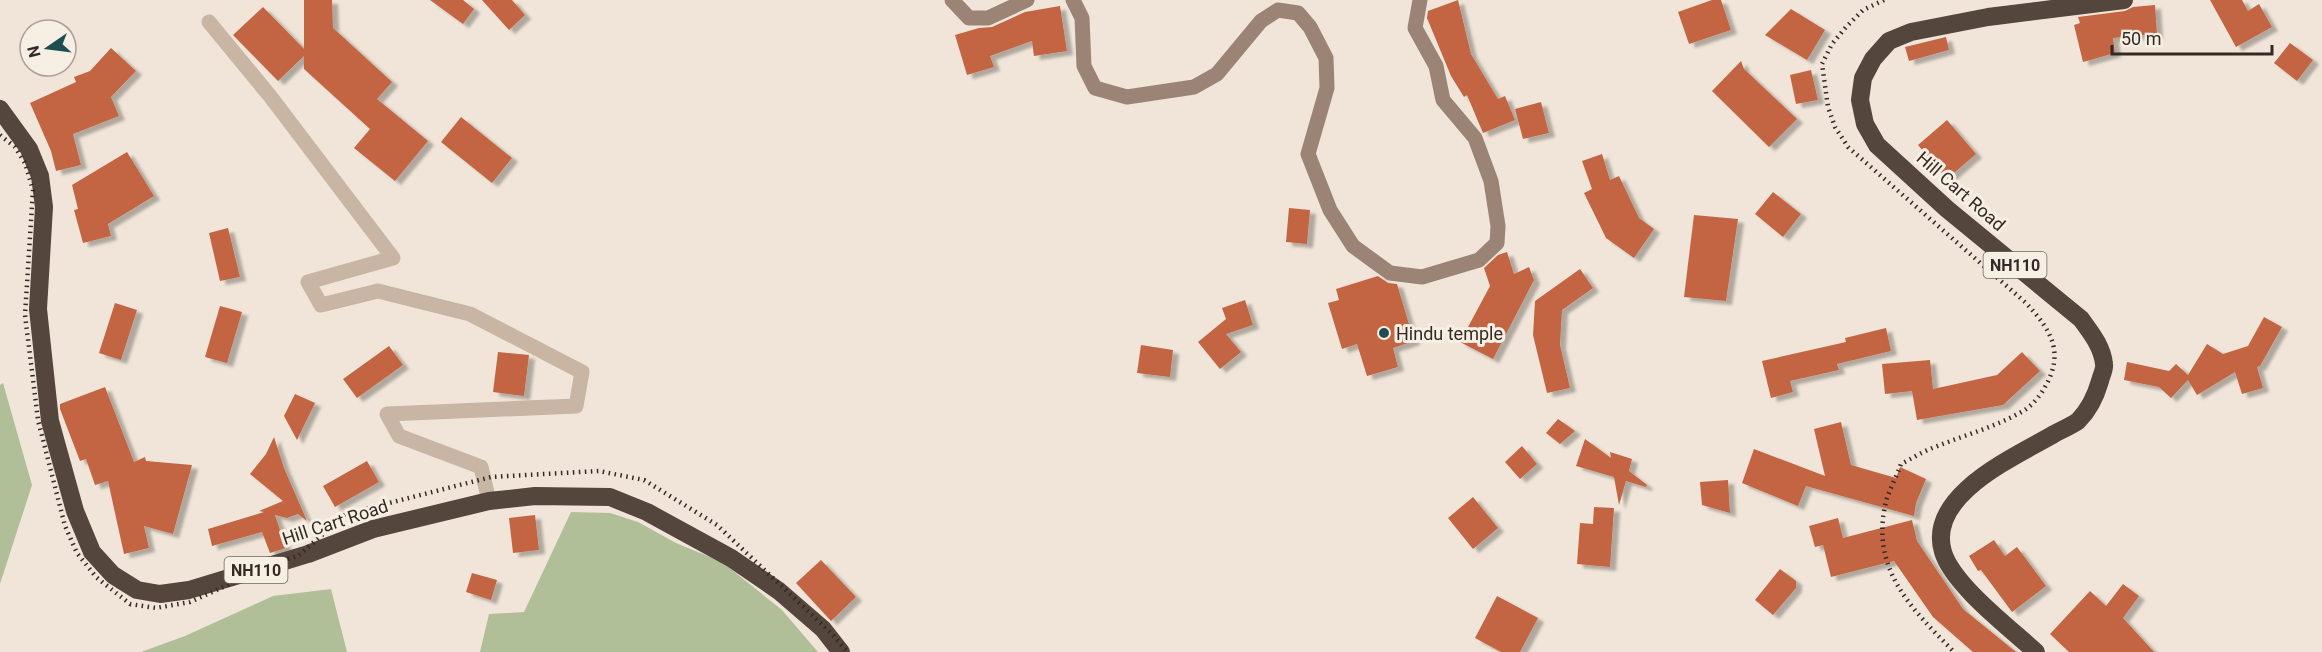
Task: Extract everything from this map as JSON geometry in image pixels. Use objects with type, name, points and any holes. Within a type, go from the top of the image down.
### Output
[{"type":"highway","name":"Hill Cart Road","points":[[2036,652],[1972,594],[1953,571],[1943,552],[1941,530],[1950,507],[1965,490],[2078,420],[2096,395],[2104,365],[2098,342],[2081,320],[1947,209],[1877,146],[1865,124],[1860,100],[1863,78],[1873,59],[1889,41],[1911,32],[1988,17],[2124,0]]},
{"type":"highway","name":"Hill Cart Road","points":[[0,109],[29,149],[40,176],[44,207],[38,309],[50,421],[75,511],[92,552],[113,575],[136,590],[160,594],[189,590],[308,554],[373,529],[489,501],[535,496],[610,497],[647,512],[731,558],[779,591],[823,629],[841,652]]},
{"type":"main road","points":[[952,0],[969,18],[988,18],[1027,0]]},
{"type":"main road","points":[[1073,0],[1082,18],[1084,66],[1095,88],[1127,97],[1194,87],[1217,74],[1261,21],[1278,10],[1298,12],[1310,27],[1326,58],[1327,88],[1308,154],[1330,210],[1353,246],[1390,273],[1422,277],[1479,261],[1497,243],[1498,226],[1491,181],[1475,138],[1443,100],[1436,66],[1415,28],[1420,0]]},
{"type":"street","points":[[209,22],[270,96],[393,258],[308,282],[321,305],[378,291],[470,314],[582,372],[576,406],[387,414],[399,436],[481,466],[489,501]]},
{"type":"green space","points":[[3,383],[32,485],[0,584],[0,385]]},
{"type":"green space","points":[[571,512],[610,513],[638,522],[676,543],[722,562],[782,610],[818,652],[480,652],[489,614],[524,612]]},
{"type":"green space","points":[[331,589],[347,652],[141,652],[185,636],[273,596]]},
{"type":"building","points":[[304,0],[332,0],[333,28],[392,82],[377,99],[428,141],[395,181],[354,148],[370,129],[304,69],[304,56],[278,81],[233,35],[263,7],[304,49]]},
{"type":"building","points":[[430,0],[463,0],[474,9],[463,24]]},
{"type":"building","points":[[482,0],[512,0],[525,15],[509,30]]},
{"type":"building","points":[[1458,0],[1471,54],[1498,99],[1505,96],[1515,120],[1483,133],[1467,95],[1464,97],[1451,76],[1427,18],[1428,11]]},
{"type":"building","points":[[1712,0],[1721,0],[1731,30],[1689,44],[1678,12]]},
{"type":"building","points":[[2210,0],[2242,0],[2248,11],[2259,4],[2272,27],[2236,47]]},
{"type":"building","points":[[2155,5],[2157,34],[2113,38],[2115,53],[2083,62],[2074,25],[2080,23],[2078,17]]},
{"type":"building","points":[[1060,6],[1067,51],[1034,56],[1032,41],[990,56],[994,67],[967,75],[955,35],[992,27],[1025,12]]},
{"type":"building","points":[[1791,9],[1825,30],[1807,60],[1765,35]]},
{"type":"building","points":[[1946,37],[1949,50],[1909,61],[1905,47]]},
{"type":"building","points":[[2290,43],[2313,60],[2297,81],[2274,63]]},
{"type":"building","points":[[111,48],[136,71],[111,97],[119,116],[73,134],[81,165],[56,171],[51,151],[30,103],[76,82],[74,78],[90,71]]},
{"type":"building","points":[[1741,61],[1744,69],[1797,119],[1769,147],[1712,91]]},
{"type":"building","points":[[1811,70],[1818,100],[1796,104],[1790,75]]},
{"type":"building","points":[[1541,102],[1549,133],[1523,139],[1515,109]]},
{"type":"building","points":[[461,117],[512,158],[492,183],[441,142]]},
{"type":"building","points":[[1947,120],[1976,154],[1947,179],[1918,145]]},
{"type":"building","points":[[127,152],[154,196],[108,224],[111,236],[83,243],[74,210],[78,209],[72,185]]},
{"type":"building","points":[[1602,154],[1610,180],[1619,176],[1639,218],[1654,229],[1634,258],[1606,238],[1584,193],[1592,189],[1582,161]]},
{"type":"building","points":[[1773,192],[1801,214],[1783,237],[1755,214]]},
{"type":"building","points":[[1289,208],[1310,210],[1307,244],[1286,242]]},
{"type":"building","points":[[1694,215],[1738,219],[1726,301],[1684,297]]},
{"type":"building","points":[[228,228],[240,277],[220,281],[209,233]]},
{"type":"building","points":[[1507,252],[1514,274],[1529,267],[1534,280],[1493,359],[1460,342],[1490,286],[1484,268],[1498,255]]},
{"type":"building","points":[[1580,269],[1593,288],[1562,310],[1560,345],[1570,388],[1547,393],[1533,335],[1535,301]]},
{"type":"building","points":[[1378,276],[1388,283],[1397,284],[1414,341],[1393,348],[1398,367],[1367,376],[1357,344],[1342,349],[1328,303],[1339,300],[1336,289]]},
{"type":"building","points":[[1245,300],[1253,325],[1226,334],[1241,352],[1220,369],[1198,342],[1226,319],[1222,308]]},
{"type":"building","points":[[115,303],[137,310],[121,360],[99,353]]},
{"type":"building","points":[[220,306],[242,312],[227,363],[205,357]]},
{"type":"building","points":[[2264,317],[2282,327],[2260,366],[2257,367],[2263,388],[2242,394],[2235,372],[2197,395],[2188,380],[2171,398],[2159,387],[2124,380],[2127,362],[2169,371],[2176,364],[2188,375],[2207,344],[2223,354],[2248,346]]},
{"type":"building","points":[[1886,328],[1891,351],[1837,364],[1839,370],[1790,381],[1793,392],[1771,398],[1762,361],[1846,342],[1845,338]]},
{"type":"building","points":[[1141,345],[1173,350],[1170,377],[1137,373]]},
{"type":"building","points":[[389,346],[403,365],[357,398],[343,379]]},
{"type":"building","points":[[498,352],[529,355],[524,396],[493,392]]},
{"type":"building","points":[[2022,352],[2040,371],[2003,405],[1917,420],[1912,391],[1885,394],[1882,364],[1930,360],[1933,389],[1997,375]]},
{"type":"building","points":[[105,387],[134,462],[145,457],[146,461],[192,465],[173,534],[144,526],[149,548],[124,554],[108,481],[95,485],[86,459],[80,461],[60,409],[60,404]]},
{"type":"building","points":[[295,394],[315,403],[297,440],[284,416]]},
{"type":"building","points":[[1558,419],[1575,431],[1560,444],[1546,433]]},
{"type":"building","points":[[1841,422],[1851,465],[1896,478],[1900,467],[1926,479],[1916,503],[1914,516],[1806,486],[1798,506],[1742,483],[1754,449],[1825,476],[1814,429]]},
{"type":"building","points":[[274,437],[284,468],[307,521],[298,514],[287,518],[275,515],[286,548],[270,553],[262,532],[212,546],[208,529],[264,512],[259,511],[283,501],[250,474],[266,454]]},
{"type":"building","points":[[1585,439],[1611,458],[1610,452],[1632,459],[1629,471],[1647,485],[1646,487],[1626,481],[1619,505],[1614,477],[1576,466]]},
{"type":"building","points":[[1522,446],[1537,464],[1520,479],[1505,462]]},
{"type":"building","points":[[367,461],[379,482],[335,507],[323,486]]},
{"type":"building","points":[[1728,480],[1730,513],[1702,505],[1700,482]]},
{"type":"building","points":[[1473,497],[1498,528],[1473,549],[1448,518]]},
{"type":"building","points":[[1594,507],[1614,508],[1610,567],[1577,564],[1580,523],[1593,524]]},
{"type":"building","points":[[535,515],[539,550],[513,553],[509,518]]},
{"type":"building","points":[[1838,518],[1843,538],[1912,520],[1917,541],[1963,609],[2016,652],[1973,652],[1933,617],[1894,561],[1831,577],[1823,545],[1815,547],[1809,526]]},
{"type":"building","points":[[1994,540],[2005,556],[2017,547],[2046,586],[2012,612],[1981,570],[1978,571],[1969,556]]},
{"type":"building","points":[[821,560],[856,597],[831,621],[796,583]]},
{"type":"building","points":[[1780,569],[1796,581],[1796,588],[1773,615],[1755,600]]},
{"type":"building","points":[[472,573],[497,580],[491,600],[466,592]]},
{"type":"building","points":[[2123,584],[2139,596],[2123,618],[2154,652],[2069,652],[2050,634],[2090,591],[2106,606]]},
{"type":"building","points":[[1497,596],[1538,618],[1520,652],[1501,652],[1475,638]]},
{"type":"railway","points":[[1884,0],[1863,10],[1846,27],[1832,44],[1822,64],[1828,107],[1835,127],[1848,147],[2026,303],[2048,332],[2054,352],[2051,374],[2041,394],[2030,406],[2001,422],[1930,449],[1901,464],[1887,498],[1883,523],[1883,545],[1888,565],[1908,602],[1954,652]]},
{"type":"railway","points":[[0,135],[15,147],[25,163],[33,190],[25,315],[38,420],[65,526],[77,553],[96,577],[130,604],[156,608],[190,602],[281,561],[298,556],[346,514],[491,477],[599,471],[644,480],[717,525],[831,633],[848,652]]},
{"type":"place","name":"Hindu temple","points":[[1384,333]]}]
